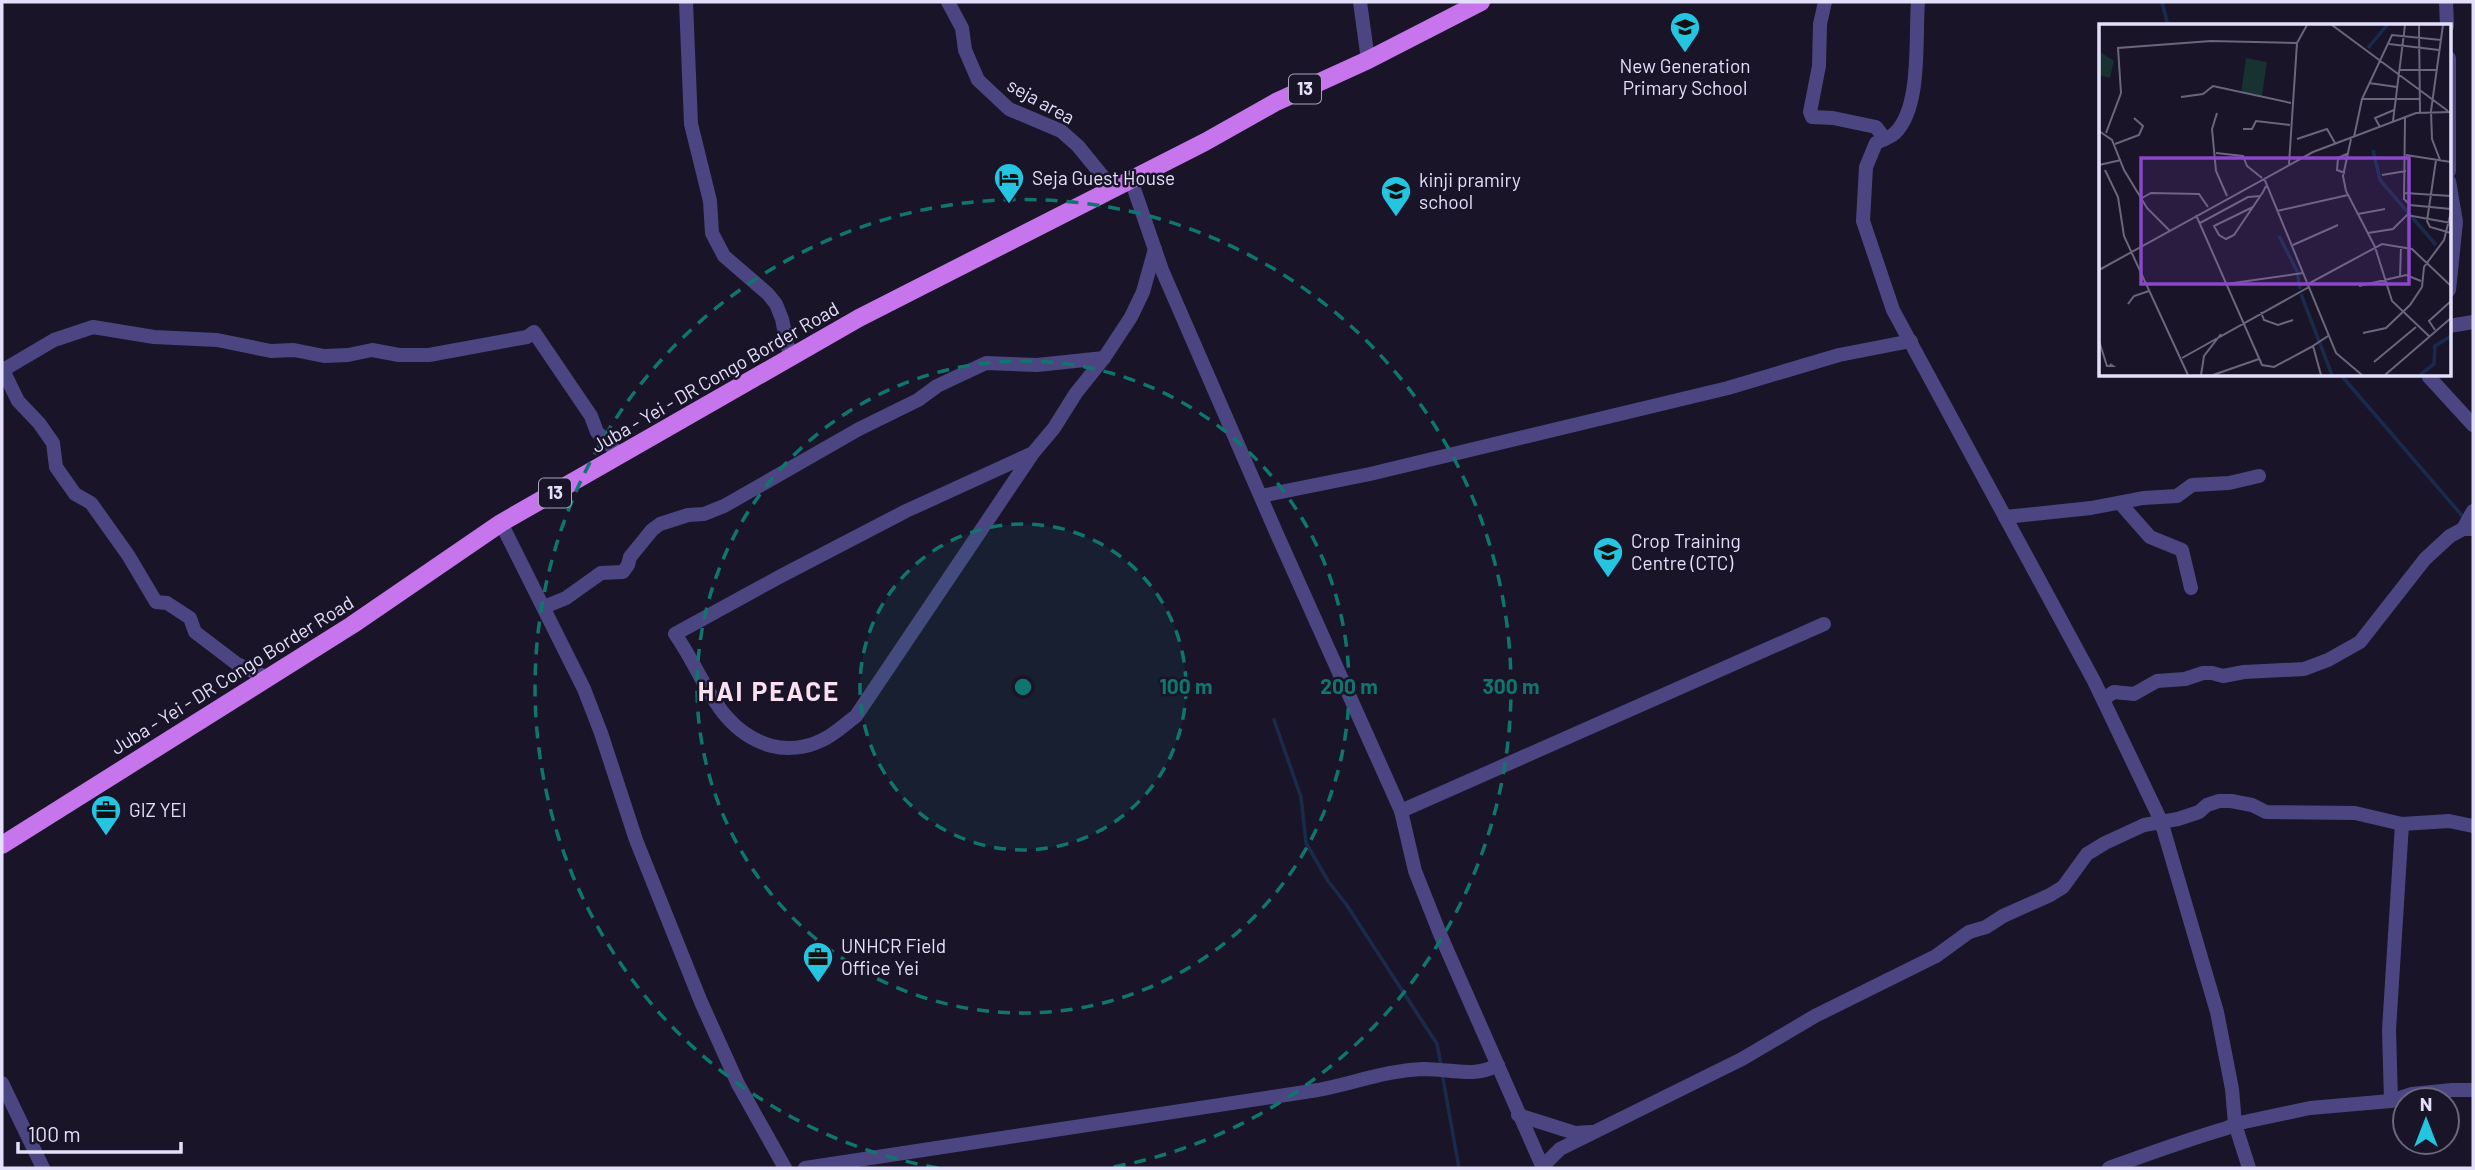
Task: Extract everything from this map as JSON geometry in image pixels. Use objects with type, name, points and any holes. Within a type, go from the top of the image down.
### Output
[{"type":"main road","name":"Juba - Yei - DR Congo Border Road","points":[[2,845],[352,625],[501,523],[859,318],[1205,142],[1276,102],[1368,60],[1481,2]]},
{"type":"street","points":[[686,2],[691,124],[710,201],[712,233],[724,256],[776,304],[788,348],[795,355]]},
{"type":"street","name":"seja area","points":[[948,2],[962,28],[965,50],[978,80],[1009,109],[1061,131],[1078,146],[1113,189]]},
{"type":"street","points":[[1360,2],[1368,60]]},
{"type":"street","points":[[1825,2],[1820,24],[1819,66],[1810,111],[1812,117],[1833,118],[1876,127],[1885,139]]},
{"type":"street","points":[[1918,2],[1912,97],[1906,116],[1895,134],[1876,143],[1866,167],[1863,221],[1893,310],[2103,699],[2161,821],[2217,1013],[2232,1089],[2235,1124],[2249,1168]]},
{"type":"street","points":[[2446,2],[2447,24]]},
{"type":"street","points":[[1131,180],[1162,271],[1401,811],[1415,871],[1543,1168],[1560,1149],[1742,1059],[1815,1016],[1931,959],[1969,932],[1986,927],[2003,916],[2050,895],[2063,887],[2087,854],[2144,825],[2178,819],[2199,812],[2207,804],[2231,801],[2252,805],[2266,812],[2355,813],[2402,824],[2449,821],[2473,826]]},
{"type":"street","points":[[2450,187],[2456,222],[2450,279]]},
{"type":"street","points":[[1033,453],[906,511],[675,634],[724,716],[740,732],[760,743],[785,749],[820,741],[856,716],[1033,453],[1054,428],[1131,317],[1143,292],[1155,249]]},
{"type":"street","points":[[2450,326],[2473,322]]},
{"type":"street","points":[[268,678],[237,664],[195,632],[190,618],[167,604],[156,602],[128,555],[91,503],[75,494],[56,467],[53,443],[18,401],[2,369],[54,340],[93,327],[154,337],[217,340],[271,351],[294,350],[324,356],[372,350],[400,355],[436,354],[527,337],[534,332],[591,416],[597,432],[620,455]]},
{"type":"street","points":[[1261,496],[1370,474],[1728,388],[1839,355],[1911,341]]},
{"type":"street","points":[[544,607],[566,598],[601,573],[623,572],[630,557],[660,524],[688,515],[704,514],[724,506],[859,429],[918,400],[937,386],[986,363],[1037,365],[1104,358]]},
{"type":"street","points":[[2429,376],[2473,425]]},
{"type":"street","points":[[2005,517],[2177,496],[2192,485],[2229,483],[2259,476]]},
{"type":"street","points":[[2120,502],[2150,537],[2182,550],[2191,588]]},
{"type":"street","points":[[2103,699],[2115,692],[2134,694],[2157,681],[2185,679],[2203,673],[2222,676],[2244,671],[2304,669],[2328,660],[2360,642],[2425,559],[2451,536],[2468,529],[2473,511]]},
{"type":"street","points":[[501,523],[593,711],[636,840],[701,1002],[738,1084],[785,1168]]},
{"type":"street","points":[[1401,811],[1824,624]]},
{"type":"street","points":[[2109,1168],[2153,1150],[2235,1124],[2310,1108],[2391,1101],[2389,1030],[2402,824]]},
{"type":"street","points":[[806,1168],[1318,1090],[1384,1075],[1426,1069],[1486,1072],[1498,1065]]},
{"type":"street","points":[[2,1083],[43,1168]]},
{"type":"street","points":[[1518,1115],[1574,1133],[1594,1132]]},
{"type":"waterway","points":[[2162,2],[2168,24]]},
{"type":"waterway","points":[[2342,376],[2465,519]]},
{"type":"waterway","points":[[1274,720],[1301,797],[1306,843],[1328,881],[1346,904],[1437,1044],[1441,1065]]},
{"type":"waterway","points":[[1442,1073],[1459,1168]]},
{"type":"place","name":"New Generation Primary School","points":[[1685,54]]},
{"type":"place","name":"Seja Guest House","points":[[1009,205]]},
{"type":"place","name":"kinji pramiry school","points":[[1396,218]]},
{"type":"place","name":"Crop Training Centre (CTC)","points":[[1608,579]]},
{"type":"place","name":"GIZ YEI","points":[[106,837]]},
{"type":"place","name":"UNHCR Field Office Yei","points":[[818,984]]},
{"type":"district","name":"HAI PEACE","points":[[769,692]]}]
